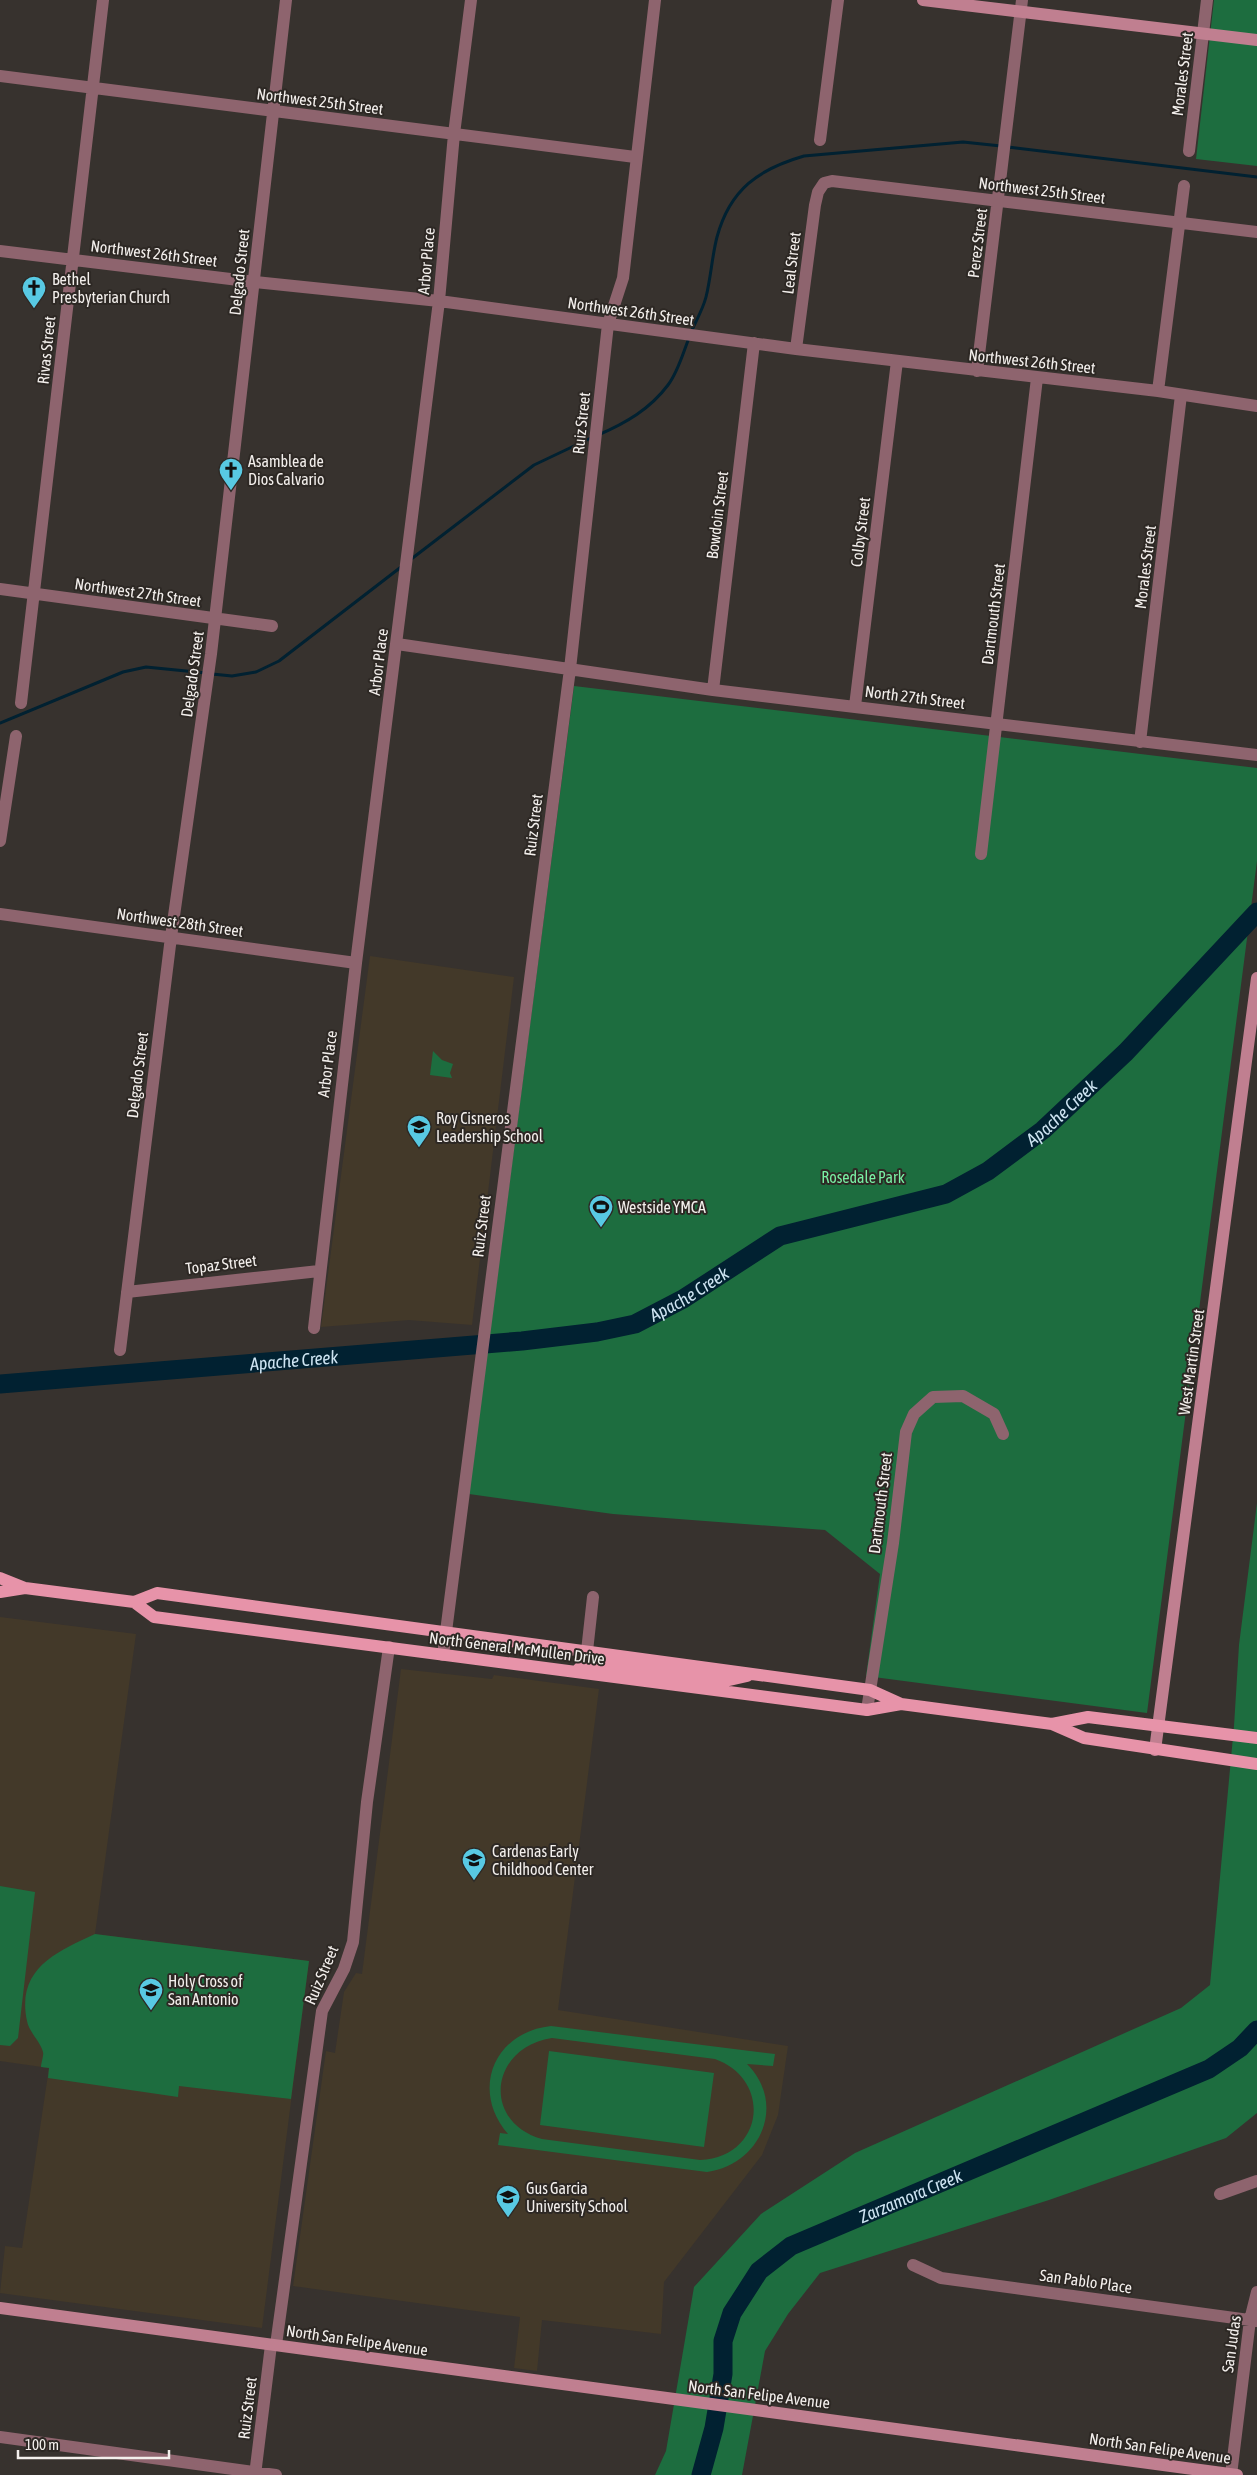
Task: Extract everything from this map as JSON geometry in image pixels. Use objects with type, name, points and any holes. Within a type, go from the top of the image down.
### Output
[{"type":"main road","name":"North General McMullen Drive","points":[[0,1578],[25,1588],[134,1602],[158,1593],[870,1690],[901,1704],[1052,1724],[1084,1738],[1252,1764]]},
{"type":"main road","name":"North General McMullen Drive","points":[[0,1592],[25,1588]]},
{"type":"main road","name":"North General McMullen Drive","points":[[134,1602],[154,1617],[867,1710],[901,1704]]},
{"type":"main road","points":[[576,1672],[584,1663],[725,1681],[759,1674]]},
{"type":"main road","name":"North General McMullen Drive","points":[[1052,1724],[1088,1717],[1255,1738]]},
{"type":"street","name":"Rivas Street","points":[[22,703],[103,0]]},
{"type":"street","name":"Delgado Street","points":[[120,1350],[171,937],[207,689],[286,0]]},
{"type":"street","name":"Arbor Place","points":[[314,1328],[319,1271],[356,963],[439,301],[454,134],[471,0]]},
{"type":"street","name":"Ruiz Street","points":[[443,1655],[570,669],[608,324],[623,278],[655,0]]},
{"type":"street","points":[[820,140],[838,0]]},
{"type":"street","points":[[923,0],[1022,6],[1203,34],[1257,40]]},
{"type":"street","name":"Morales Street","points":[[1189,151],[1207,0]]},
{"type":"street","name":"Perez Street","points":[[977,371],[1022,6]]},
{"type":"street","name":"Northwest 25th Street","points":[[0,76],[636,157]]},
{"type":"street","name":"Northwest 25th Street","points":[[824,183],[832,181],[1257,232]]},
{"type":"street","name":"Leal Street","points":[[796,349],[815,205],[818,192],[824,183]]},
{"type":"street","points":[[1158,391],[1184,186]]},
{"type":"street","name":"Northwest 26th Street","points":[[0,251],[255,282],[439,301],[708,338],[1158,391],[1257,406]]},
{"type":"street","name":"Bowdoin Street","points":[[712,690],[754,343]]},
{"type":"street","name":"Colby Street","points":[[855,706],[897,361]]},
{"type":"street","name":"Dartmouth Street","points":[[981,854],[1037,378]]},
{"type":"street","name":"Morales Street","points":[[1140,742],[1181,395]]},
{"type":"street","name":"Northwest 27th Street","points":[[0,589],[272,626]]},
{"type":"street","points":[[397,644],[570,669]]},
{"type":"street","name":"North 27th Street","points":[[570,669],[712,690],[1257,755]]},
{"type":"street","points":[[0,841],[16,736]]},
{"type":"street","name":"Northwest 28th Street","points":[[0,914],[356,963]]},
{"type":"street","name":"West Martin Street","points":[[1156,1750],[1257,978]]},
{"type":"street","name":"Topaz Street","points":[[127,1292],[319,1271]]},
{"type":"street","name":"Dartmouth Street","points":[[867,1710],[892,1543],[906,1432],[914,1414],[933,1397],[962,1396],[994,1414],[1003,1434]]},
{"type":"street","points":[[587,1651],[593,1597]]},
{"type":"street","name":"Ruiz Street","points":[[255,2474],[322,2011],[344,1969],[353,1942],[367,1802],[389,1648]]},
{"type":"street","points":[[1220,2194],[1257,2181]]},
{"type":"street","name":"San Pablo Place","points":[[913,2266],[941,2278],[1254,2320]]},
{"type":"street","name":"San Judas","points":[[1233,2475],[1239,2402],[1254,2320],[1257,2292]]},
{"type":"street","name":"North San Felipe Avenue","points":[[0,2308],[1233,2475]]},
{"type":"street","points":[[0,2438],[255,2474],[276,2475]]},
{"type":"shaded area","name":"Roy Cisneros Leadership School","points":[[370,956],[514,977],[472,1325],[409,1320],[321,1327]]},
{"type":"shaded area","name":"Holy Cross of San Antonio","points":[[0,1617],[136,1634],[95,1934],[309,1961],[262,2328],[0,2293],[5,2246],[22,2248],[49,2068],[0,2061]]},
{"type":"shaded area","name":"Gus Garcia University School","points":[[401,1669],[492,1679],[494,1675],[599,1689],[558,2010],[788,2046],[778,2115],[762,2155],[664,2282],[661,2334],[542,2320],[537,2371],[514,2368],[520,2317],[293,2286],[326,2051],[335,2053],[344,1992],[356,1973],[362,1974]]},
{"type":"green space","points":[[1214,0],[1257,0],[1257,166],[1196,159]]},
{"type":"green space","name":"Rosedale Park","points":[[574,686],[1257,768],[1257,861],[1147,1713],[866,1676],[880,1574],[825,1530],[613,1514],[469,1494]]},
{"type":"green space","points":[[433,1051],[442,1060],[453,1064],[450,1073],[452,1078],[430,1075]]},
{"type":"green space","points":[[1257,1503],[1257,2113],[1226,2138],[1049,2200],[820,2273],[788,2314],[765,2351],[742,2475],[655,2475],[666,2451],[694,2287],[761,2214],[855,2153],[1181,2008],[1210,1985],[1234,1726],[1239,1645]]},
{"type":"green space","points":[[0,1886],[35,1892],[18,2038],[10,2046],[0,2045]]},
{"type":"green space","points":[[95,1934],[309,1961],[291,2099],[179,2086],[178,2097],[48,2078],[49,2068],[41,2067],[43,2052],[27,2021],[25,2003],[28,1988],[33,1975],[53,1956]]},
{"type":"green space","points":[[551,2026],[775,2054],[773,2066],[747,2064],[759,2080],[765,2097],[766,2114],[762,2130],[754,2145],[742,2157],[726,2167],[707,2172],[498,2145],[500,2133],[508,2134],[497,2117],[491,2099],[490,2082],[494,2066],[502,2051],[515,2039],[531,2031]],"holes":[[[552,2038],[715,2059],[734,2069],[746,2083],[753,2099],[753,2116],[748,2132],[738,2146],[721,2156],[700,2160],[542,2139],[523,2130],[509,2117],[502,2102],[501,2086],[505,2070],[515,2056],[531,2045]]]},
{"type":"green space","points":[[549,2051],[714,2073],[704,2147],[540,2125]]},
{"type":"waterway","points":[[691,332],[706,297],[715,244],[723,220],[738,194],[748,183],[773,167],[804,156],[963,142],[1001,146]]},
{"type":"waterway","points":[[1008,147],[1257,177]]},
{"type":"waterway","points":[[598,435],[618,426],[637,414],[661,394],[675,374],[689,338]]},
{"type":"waterway","points":[[410,560],[534,465],[593,437]]},
{"type":"waterway","points":[[212,674],[232,676],[256,672],[279,661],[401,567]]},
{"type":"waterway","points":[[0,723],[123,672],[146,667],[206,673]]},
{"type":"waterway","name":"Apache Creek","points":[[0,1384],[522,1341],[597,1332],[635,1324],[683,1299],[780,1236],[946,1194],[988,1171],[1043,1130],[1126,1052],[1257,912]]},
{"type":"waterway","name":"Zarzamora Creek","points":[[701,2475],[714,2428],[723,2374],[723,2341],[732,2313],[759,2271],[791,2246],[1209,2069],[1240,2048],[1257,2030]]},
{"type":"place","name":"Bethel Presbyterian Church","points":[[34,309]]},
{"type":"place","name":"Asamblea de Dios Calvario","points":[[231,491]]},
{"type":"place","name":"Roy Cisneros Leadership School","points":[[419,1148]]},
{"type":"place","name":"Westside YMCA","points":[[601,1228]]},
{"type":"place","name":"Cardenas Early Childhood Center","points":[[474,1881]]},
{"type":"place","name":"Holy Cross of San Antonio","points":[[151,2011]]},
{"type":"place","name":"Gus Garcia University School","points":[[508,2218]]}]
